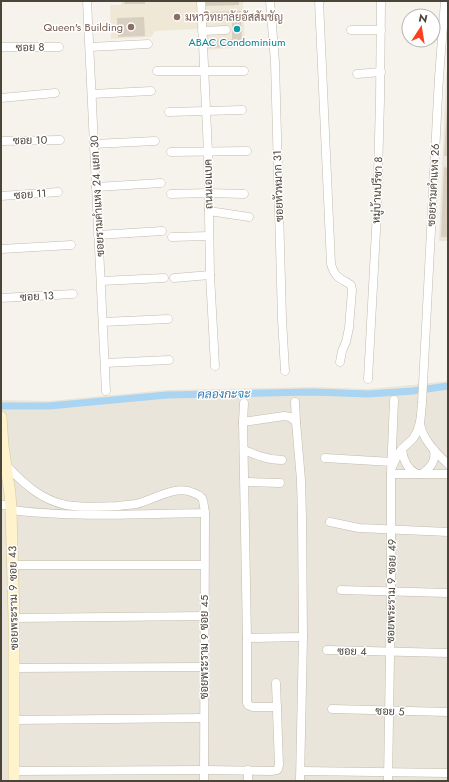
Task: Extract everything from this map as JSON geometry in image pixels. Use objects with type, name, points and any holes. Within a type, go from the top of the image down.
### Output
[{"type":"street","name":"ซอยรามคำแหง 24 แยก 30","points":[[88,1],[106,391]]},
{"type":"street","name":"ถนนเอแบค","points":[[201,1],[208,152],[210,275],[215,366]]},
{"type":"street","name":"ซอยหัวหมาก 31","points":[[270,1],[275,62],[282,319],[285,371]]},
{"type":"street","points":[[320,1],[331,264],[333,272],[337,277],[351,285],[352,290],[349,328],[340,362]]},
{"type":"street","name":"หมู่บ้านปรีชา 8","points":[[368,379],[381,72],[381,1]]},
{"type":"street","name":"ซอยรามคำแหง 26","points":[[420,423],[425,368],[439,77],[445,1]]},
{"type":"street","points":[[202,31],[226,30]]},
{"type":"street","points":[[352,30],[381,30]]},
{"type":"street","points":[[90,47],[148,44]]},
{"type":"street","name":"ซอย 8","points":[[1,48],[58,47]]},
{"type":"street","points":[[157,71],[244,71]]},
{"type":"street","points":[[357,74],[381,72]]},
{"type":"street","points":[[92,94],[151,91]]},
{"type":"street","points":[[1,98],[55,93]]},
{"type":"street","points":[[169,112],[242,110]]},
{"type":"street","name":"ซอย 10","points":[[1,141],[60,140]]},
{"type":"street","points":[[94,144],[155,141]]},
{"type":"street","points":[[172,152],[247,151]]},
{"type":"street","points":[[96,187],[161,184]]},
{"type":"street","name":"ซอย 11","points":[[1,196],[58,192]]},
{"type":"street","points":[[171,194],[244,194]]},
{"type":"street","points":[[209,211],[249,217]]},
{"type":"street","points":[[98,235],[162,231]]},
{"type":"street","points":[[172,236],[209,236]]},
{"type":"street","points":[[1,248],[71,245]]},
{"type":"street","points":[[174,278],[210,275]]},
{"type":"street","points":[[101,281],[164,278]]},
{"type":"street","name":"ซอย 13","points":[[1,298],[73,294]]},
{"type":"street","points":[[103,322],[168,319]]},
{"type":"street","points":[[105,363],[169,360]]},
{"type":"street","name":"ซอยพระราม 9 ซอย 49","points":[[388,781],[394,400]]},
{"type":"street","points":[[294,402],[301,480],[303,637],[300,781]]},
{"type":"street","points":[[244,403],[247,703],[253,707],[277,708]]},
{"type":"street","points":[[244,422],[284,416],[290,417],[296,422]]},
{"type":"street","name":"ซอยพระราม 9 ซอย 43","points":[[1,417],[2,446],[10,494],[8,506],[14,618],[14,776]]},
{"type":"street","points":[[392,468],[402,449],[414,438],[420,423]]},
{"type":"street","points":[[420,423],[423,433],[434,450],[448,464]]},
{"type":"street","points":[[402,449],[405,463],[412,471],[419,474],[427,470],[433,462],[434,450]]},
{"type":"street","points":[[244,450],[273,460],[282,460]]},
{"type":"street","points":[[325,458],[392,468],[419,474],[448,474]]},
{"type":"street","points":[[6,465],[30,489],[53,501],[65,505],[82,507],[138,504],[139,514]]},
{"type":"street","points":[[245,482],[280,483]]},
{"type":"street","name":"ซอยพระราม 9 ซอย 45","points":[[138,504],[163,494],[183,490],[197,494],[202,498],[204,505],[204,781]]},
{"type":"street","points":[[53,501],[53,514]]},
{"type":"street","points":[[8,506],[36,513],[53,514],[109,515],[204,513]]},
{"type":"street","points":[[330,522],[359,528],[448,532]]},
{"type":"street","points":[[12,565],[204,565]]},
{"type":"street","points":[[341,590],[448,593]]},
{"type":"street","points":[[14,618],[204,616]]},
{"type":"street","points":[[247,638],[303,637]]},
{"type":"street","name":"ซอย 4","points":[[327,650],[448,653]]},
{"type":"street","points":[[14,668],[203,667]]},
{"type":"street","points":[[14,776],[204,770],[277,770],[276,683]]},
{"type":"street","name":"ซอย 5","points":[[332,709],[448,712]]},
{"type":"street","points":[[14,720],[204,718]]},
{"type":"street","points":[[248,770],[248,781]]},
{"type":"street","points":[[300,771],[448,773]]},
{"type":"shaded area","name":"มหาวิทยาลัยอัสสัมชัญ","points":[[121,1],[243,1],[245,47],[207,50],[199,29],[155,31],[151,37],[111,39],[110,5],[121,5]]},
{"type":"shaded area","points":[[448,57],[448,241],[439,241],[446,77]]},
{"type":"shaded area","points":[[448,381],[448,781],[1,781],[1,400],[49,401],[167,390],[313,387],[367,389]]},
{"type":"building","points":[[125,1],[145,1],[145,4],[124,4]]},
{"type":"building","name":"ABAC Condominium","points":[[206,1],[239,1],[239,5],[206,6]]},
{"type":"building","name":"ABAC Condominium","points":[[241,11],[242,46],[208,48],[207,40],[232,39],[232,19],[206,20],[206,12]]},
{"type":"building","name":"Queen's Building","points":[[144,17],[145,36],[118,37],[117,18]]},
{"type":"building","points":[[447,106],[448,156],[444,156]]},
{"type":"building","points":[[444,167],[448,168],[448,237],[441,237]]},
{"type":"waterway","name":"คลองกะจะ","points":[[1,406],[49,406],[167,395],[312,392],[368,394],[413,391],[448,386]]},
{"type":"place","name":"มหาวิทยาลัยอัสสัมชัญ","points":[[177,17]]},
{"type":"place","name":"Queen's Building","points":[[131,27]]},
{"type":"place","name":"ABAC Condominium","points":[[237,29]]}]
